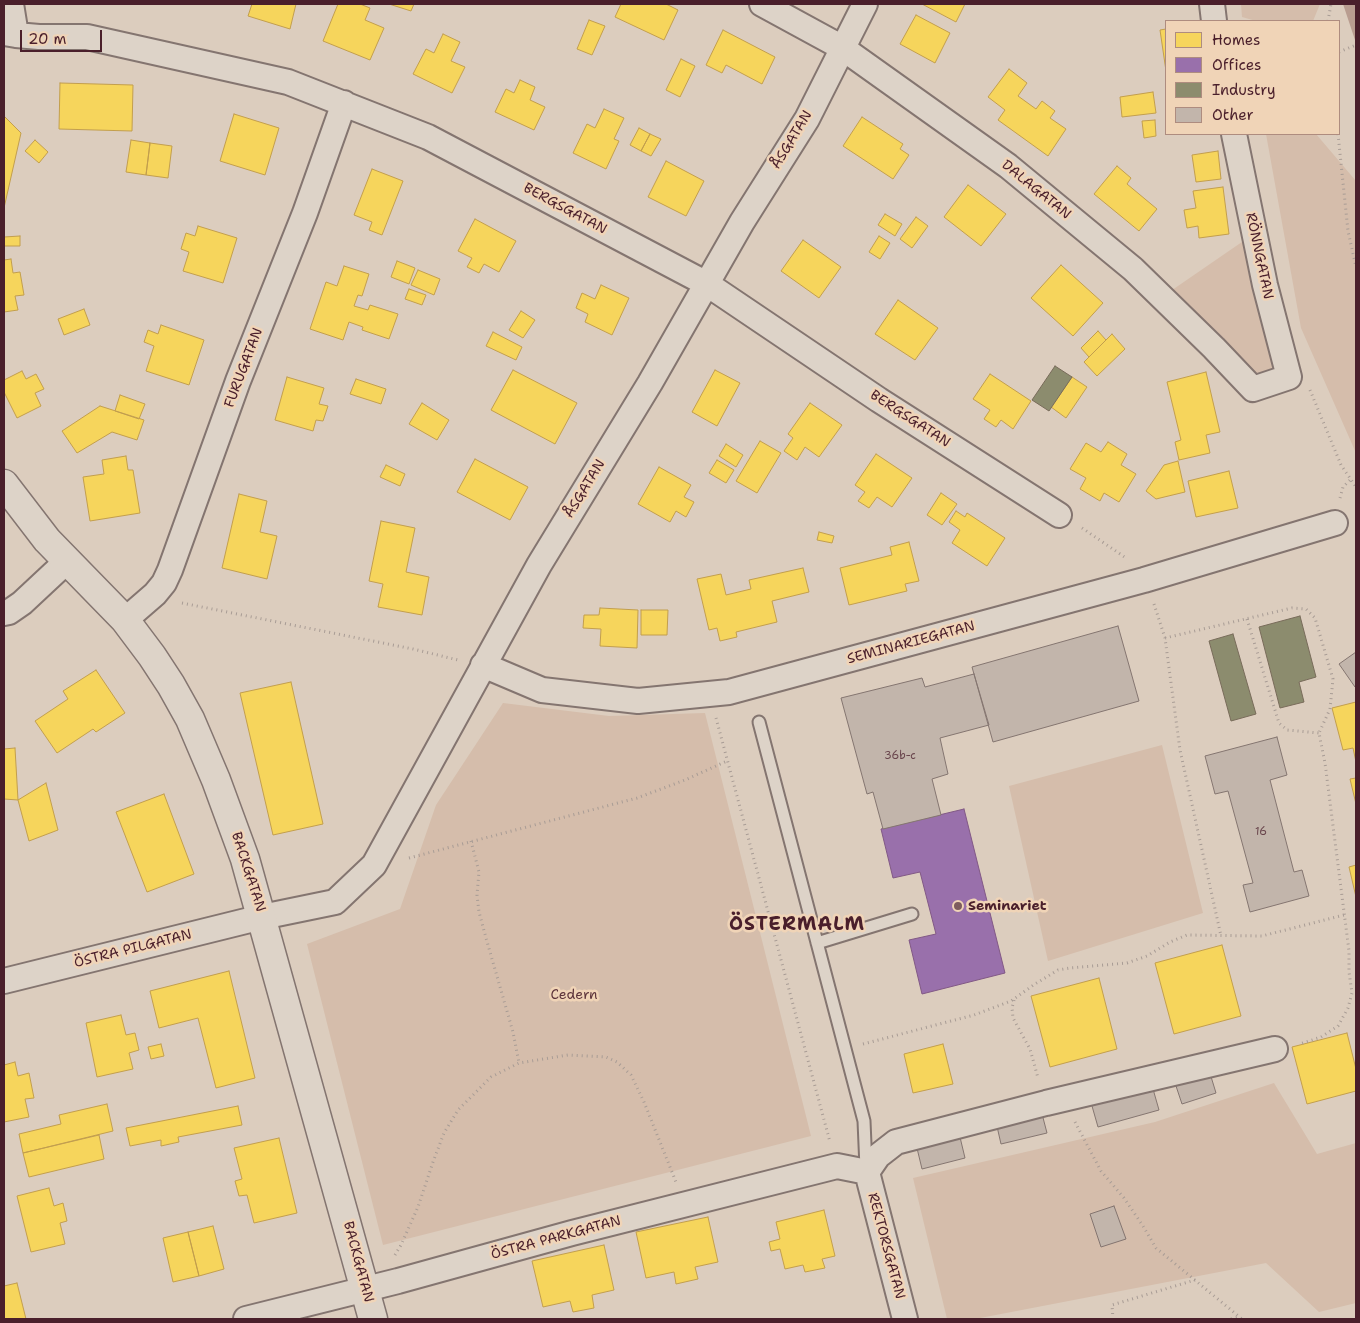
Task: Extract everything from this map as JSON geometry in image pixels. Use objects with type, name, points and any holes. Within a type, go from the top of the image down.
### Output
[{"type":"street","points":[[10,34],[11,4]]},
{"type":"street","name":"DALAGATAN","points":[[762,4],[841,48],[1008,166],[1133,269],[1253,389],[1289,378]]},
{"type":"street","name":"ÅSGATAN","points":[[262,917],[335,902],[374,865],[473,663],[539,565],[650,382],[742,222],[807,119],[841,48],[865,4]]},
{"type":"street","points":[[1212,4],[1214,20]]},
{"type":"street","name":"BERGSGATAN","points":[[10,34],[38,37],[87,37],[288,82],[428,137],[707,284],[878,400],[1059,515]]},
{"type":"street","name":"FURUGATAN","points":[[125,620],[155,594],[164,583],[170,570],[238,381],[305,213],[344,103]]},
{"type":"street","name":"RÖNNGATAN","points":[[1234,135],[1264,286],[1289,378]]},
{"type":"street","name":"BACKGATAN","points":[[4,484],[47,540],[125,620],[171,685],[190,720],[216,780],[245,859],[373,1319]]},
{"type":"street","name":"SEMINARIEGATAN","points":[[473,663],[542,690],[638,700],[709,694],[739,689],[1144,580],[1335,524]]},
{"type":"street","points":[[4,613],[10,612],[22,604],[67,561]]},
{"type":"street","name":"ÖSTRA PILGATAN","points":[[4,982],[262,917]]},
{"type":"street","points":[[867,1172],[878,1156],[896,1142],[1054,1101],[1276,1050]]},
{"type":"street","name":"ÖSTRA PARKGATAN","points":[[246,1319],[572,1233],[837,1166],[867,1172]]},
{"type":"street","name":"REKTORSGATAN","points":[[867,1172],[906,1319]]},
{"type":"lane","points":[[759,722],[864,1121],[867,1172]]},
{"type":"lane","points":[[817,943],[912,914]]},
{"type":"path","points":[[1328,20],[1331,4]]},
{"type":"path","points":[[1340,52],[1356,45]]},
{"type":"path","points":[[1338,135],[1348,231],[1356,267]]},
{"type":"path","points":[[1059,515],[1078,525],[1138,566],[1150,591],[1164,638],[1180,750],[1221,936]]},
{"type":"path","points":[[175,601],[404,647],[473,663]]},
{"type":"path","points":[[1164,638],[1292,608],[1306,609],[1315,618],[1333,685],[1330,709],[1319,733],[1325,763],[1352,986],[1348,1008],[1338,1026],[1327,1034],[1276,1050]]},
{"type":"path","points":[[1247,619],[1278,723],[1288,730],[1319,733]]},
{"type":"path","points":[[709,694],[837,1166]]},
{"type":"path","points":[[408,858],[637,798],[685,780],[727,761]]},
{"type":"path","points":[[471,841],[478,872],[477,895],[480,912],[513,1032],[519,1063]]},
{"type":"path","points":[[845,1048],[974,1015],[1014,999],[1058,970],[1127,962],[1147,956],[1170,942],[1187,935],[1262,936],[1344,915]]},
{"type":"path","points":[[1014,999],[1012,1008],[1013,1018],[1030,1048],[1054,1101],[1101,1172],[1124,1198],[1156,1248],[1240,1318]]},
{"type":"path","points":[[392,1259],[402,1245],[418,1207],[444,1133],[458,1110],[490,1077],[519,1063],[568,1054],[606,1057],[617,1062],[630,1075],[644,1102],[677,1184]]},
{"type":"path","points":[[1114,1319],[1112,1305],[1195,1280]]},
{"type":"path","points":[[1230,1319],[1240,1318]]},
{"type":"green space","points":[[1241,4],[1320,4],[1313,20],[1252,20],[1242,17]]},
{"type":"green space","points":[[1266,135],[1317,135],[1356,181],[1356,453],[1301,328]]},
{"type":"green space","points":[[1255,233],[1287,376],[1267,385],[1162,297]]},
{"type":"green space","name":"Cedern","points":[[503,703],[609,716],[705,713],[811,1136],[383,1245],[307,944],[400,909],[436,805]]},
{"type":"green space","points":[[1162,745],[1203,913],[1048,961],[1009,786]]},
{"type":"green space","points":[[1274,1083],[1317,1154],[1356,1143],[1356,1303],[1319,1312],[1266,1263],[975,1319],[947,1319],[913,1178],[1155,1122]]},
{"type":"shaded area","points":[[1343,4],[1356,4],[1356,43]]},
{"type":"building: Homes","points":[[252,4],[296,4],[290,29],[248,16]]},
{"type":"building: Homes","points":[[338,4],[360,4],[370,8],[365,20],[384,28],[370,60],[323,41]]},
{"type":"building: Homes","points":[[389,4],[414,4],[411,11]]},
{"type":"building: Homes","points":[[621,4],[666,4],[678,10],[664,40],[615,17]]},
{"type":"building: Homes","points":[[922,4],[965,4],[956,22]]},
{"type":"building: Homes","points":[[916,15],[950,33],[935,63],[900,44]]},
{"type":"building: Homes","points":[[589,20],[605,26],[592,55],[577,49]]},
{"type":"building: Homes","points":[[1165,29],[1165,64],[1160,30]]},
{"type":"building: Homes","points":[[723,30],[775,57],[762,84],[726,65],[722,73],[706,65]]},
{"type":"building: Homes","points":[[443,34],[460,42],[451,61],[465,67],[452,93],[413,74],[426,49],[434,53]]},
{"type":"building: Homes","points":[[681,59],[695,66],[680,97],[666,90]]},
{"type":"building: Homes","points":[[1009,69],[1027,83],[1018,96],[1036,109],[1042,101],[1055,111],[1050,118],[1066,129],[1048,156],[998,120],[1005,110],[988,97]]},
{"type":"building: Homes","points":[[520,80],[535,87],[530,100],[545,107],[534,130],[495,112],[506,89],[514,93]]},
{"type":"building: Homes","points":[[60,83],[133,85],[132,131],[59,129]]},
{"type":"building: Homes","points":[[1153,92],[1156,113],[1122,117],[1120,97]]},
{"type":"building: Homes","points":[[604,109],[624,118],[614,139],[619,141],[606,169],[573,153],[587,124],[595,128]]},
{"type":"building: Homes","points":[[234,114],[279,128],[265,175],[220,161]]},
{"type":"building: Homes","points":[[4,116],[21,133],[4,208]]},
{"type":"building: Homes","points":[[862,117],[903,144],[900,149],[909,155],[893,179],[843,146]]},
{"type":"building: Homes","points":[[1155,120],[1156,136],[1144,138],[1142,121]]},
{"type":"building: Homes","points":[[639,128],[650,134],[641,151],[630,145]]},
{"type":"building: Homes","points":[[650,134],[661,139],[651,156],[641,151]]},
{"type":"building: Homes","points":[[35,140],[48,152],[39,163],[25,151]]},
{"type":"building: Homes","points":[[131,140],[150,143],[146,175],[126,172]]},
{"type":"building: Homes","points":[[150,143],[172,146],[168,178],[146,175]]},
{"type":"building: Homes","points":[[1218,151],[1221,179],[1196,182],[1192,155]]},
{"type":"building: Homes","points":[[666,161],[704,181],[686,216],[648,197]]},
{"type":"building: Homes","points":[[1117,166],[1131,178],[1127,184],[1157,209],[1139,231],[1094,194]]},
{"type":"building: Homes","points":[[372,169],[403,181],[382,235],[369,230],[372,222],[354,215]]},
{"type":"building: Homes","points":[[968,185],[1006,214],[981,246],[944,217]]},
{"type":"building: Homes","points":[[1223,187],[1229,234],[1199,238],[1198,226],[1187,228],[1184,210],[1196,208],[1193,191]]},
{"type":"building: Homes","points":[[885,214],[902,224],[895,236],[878,225]]},
{"type":"building: Homes","points":[[916,217],[928,226],[912,248],[900,239]]},
{"type":"building: Homes","points":[[475,219],[516,241],[499,272],[484,264],[479,273],[467,267],[472,258],[458,251]]},
{"type":"building: Homes","points":[[198,226],[237,238],[223,283],[183,271],[189,252],[181,249],[186,233],[195,236]]},
{"type":"building: Homes","points":[[20,236],[20,246],[4,246],[4,237]]},
{"type":"building: Homes","points":[[879,236],[890,243],[880,259],[869,252]]},
{"type":"building: Homes","points":[[803,240],[841,267],[819,298],[781,271]]},
{"type":"building: Homes","points":[[11,259],[13,273],[20,272],[24,295],[15,296],[18,310],[4,312],[4,260]]},
{"type":"building: Homes","points":[[397,261],[415,268],[409,284],[391,277]]},
{"type":"building: Homes","points":[[1061,265],[1103,303],[1073,336],[1031,298]]},
{"type":"building: Homes","points":[[344,266],[369,274],[362,296],[358,295],[354,306],[368,310],[370,305],[398,314],[389,339],[362,330],[363,327],[349,322],[343,340],[310,329],[326,282],[337,286]]},
{"type":"building: Homes","points":[[418,270],[440,279],[434,295],[411,285]]},
{"type":"building: Homes","points":[[601,285],[629,298],[612,335],[585,322],[588,314],[576,308],[582,293],[595,299]]},
{"type":"building: Homes","points":[[409,289],[426,295],[422,305],[405,299]]},
{"type":"building: Homes","points":[[898,300],[938,328],[915,360],[875,334]]},
{"type":"building: Homes","points":[[84,309],[90,325],[64,335],[58,319]]},
{"type":"building: Homes","points":[[521,311],[535,320],[523,338],[509,330]]},
{"type":"building: Homes","points":[[161,325],[204,340],[189,385],[146,371],[154,346],[144,342],[148,330],[158,334]]},
{"type":"building: Homes","points":[[1098,331],[1106,340],[1089,357],[1081,348]]},
{"type":"building: Homes","points":[[493,332],[522,347],[516,360],[486,346]]},
{"type":"building: Homes","points":[[1112,334],[1125,349],[1097,376],[1084,362]]},
{"type":"building: Homes","points":[[513,370],[577,403],[555,444],[491,410]]},
{"type":"building: Homes","points":[[715,370],[740,383],[717,426],[692,412]]},
{"type":"building: Homes","points":[[22,371],[26,379],[36,374],[44,389],[35,393],[41,406],[17,418],[4,392],[4,380]]},
{"type":"building: Homes","points":[[1206,372],[1220,432],[1206,435],[1210,453],[1179,460],[1175,442],[1181,440],[1167,382]]},
{"type":"building: Homes","points":[[990,374],[1031,401],[1013,429],[1001,420],[996,427],[984,419],[990,410],[973,399]]},
{"type":"building: Homes","points":[[287,377],[324,388],[319,404],[328,406],[323,421],[316,420],[313,431],[275,420]]},
{"type":"building: Homes","points":[[1072,377],[1087,387],[1066,418],[1051,407]]},
{"type":"building: Homes","points":[[356,379],[386,389],[381,404],[350,394]]},
{"type":"building: Homes","points":[[120,395],[145,404],[139,419],[115,411]]},
{"type":"building: Homes","points":[[422,403],[449,420],[437,440],[409,424]]},
{"type":"building: Homes","points":[[810,403],[842,425],[819,457],[805,447],[797,460],[784,451],[793,438],[788,434]]},
{"type":"building: Homes","points":[[100,406],[144,420],[137,440],[112,432],[77,453],[62,431]]},
{"type":"building: Homes","points":[[760,441],[781,453],[757,493],[736,481]]},
{"type":"building: Homes","points":[[1108,442],[1127,454],[1121,465],[1136,474],[1119,502],[1104,493],[1100,501],[1080,489],[1086,478],[1070,469],[1086,443],[1101,452]]},
{"type":"building: Homes","points":[[726,444],[743,455],[736,467],[719,456]]},
{"type":"building: Homes","points":[[876,454],[912,478],[892,507],[877,497],[869,508],[858,501],[865,492],[855,485]]},
{"type":"building: Homes","points":[[126,456],[128,470],[133,470],[140,513],[90,521],[83,477],[104,474],[102,460]]},
{"type":"building: Homes","points":[[475,459],[528,487],[510,520],[457,492]]},
{"type":"building: Homes","points":[[717,460],[734,470],[726,483],[709,473]]},
{"type":"building: Homes","points":[[1178,461],[1185,492],[1156,499],[1146,491],[1164,465]]},
{"type":"building: Homes","points":[[386,465],[405,474],[400,486],[380,477]]},
{"type":"building: Homes","points":[[659,467],[691,485],[684,497],[694,502],[686,517],[676,511],[670,522],[638,504]]},
{"type":"building: Homes","points":[[1229,471],[1238,508],[1196,517],[1188,481]]},
{"type":"building: Homes","points":[[941,493],[957,504],[942,525],[927,515]]},
{"type":"building: Homes","points":[[239,494],[267,501],[260,532],[277,536],[267,579],[222,568]]},
{"type":"building: Homes","points":[[956,511],[965,517],[967,513],[1005,538],[987,566],[952,543],[960,530],[949,522]]},
{"type":"building: Homes","points":[[381,521],[415,528],[406,572],[429,577],[422,615],[378,607],[383,584],[369,581]]},
{"type":"building: Homes","points":[[819,532],[834,536],[832,543],[817,540]]},
{"type":"building: Homes","points":[[909,542],[919,581],[905,584],[907,591],[849,605],[840,568],[892,555],[890,547]]},
{"type":"building: Homes","points":[[803,568],[809,592],[772,601],[777,622],[736,632],[737,637],[720,641],[717,628],[709,630],[697,579],[721,574],[726,595],[751,589],[749,580]]},
{"type":"building: Homes","points":[[600,608],[638,610],[637,648],[600,646],[601,629],[583,628],[584,615],[599,615]]},
{"type":"building: Homes","points":[[641,610],[668,610],[667,635],[641,635]]},
{"type":"building: Homes","points":[[96,670],[125,713],[96,732],[93,729],[57,753],[35,721],[68,699],[63,691]]},
{"type":"building: Homes","points":[[291,682],[323,824],[273,835],[240,693]]},
{"type":"building: Homes","points":[[1356,702],[1356,762],[1353,748],[1343,750],[1332,708]]},
{"type":"building: Homes","points":[[15,748],[18,800],[4,799],[4,749]]},
{"type":"building: Homes","points":[[1356,778],[1356,804],[1350,779]]},
{"type":"building: Homes","points":[[46,783],[58,830],[29,841],[18,800]]},
{"type":"building: Homes","points":[[164,794],[194,874],[147,892],[116,812]]},
{"type":"building: Homes","points":[[1356,865],[1356,897],[1349,867]]},
{"type":"building: Homes","points":[[1222,945],[1241,1016],[1174,1034],[1155,963]]},
{"type":"building: Homes","points":[[229,971],[255,1078],[216,1088],[198,1018],[159,1028],[150,991]]},
{"type":"building: Homes","points":[[1099,978],[1117,1049],[1050,1067],[1031,996]]},
{"type":"building: Homes","points":[[121,1015],[126,1035],[135,1033],[139,1050],[129,1053],[133,1069],[97,1077],[86,1023]]},
{"type":"building: Homes","points":[[1347,1033],[1356,1069],[1356,1091],[1307,1104],[1292,1047]]},
{"type":"building: Homes","points":[[161,1044],[164,1056],[151,1059],[148,1047]]},
{"type":"building: Homes","points":[[943,1044],[953,1084],[913,1093],[904,1054]]},
{"type":"building: Homes","points":[[15,1062],[18,1076],[29,1073],[34,1098],[25,1099],[29,1117],[4,1122],[4,1065]]},
{"type":"building: Homes","points":[[107,1104],[113,1131],[23,1153],[19,1134],[61,1124],[59,1115]]},
{"type":"building: Homes","points":[[238,1106],[242,1125],[178,1137],[179,1142],[161,1146],[161,1140],[130,1146],[126,1128]]},
{"type":"building: Homes","points":[[99,1135],[104,1159],[29,1177],[23,1153]]},
{"type":"building: Homes","points":[[279,1138],[297,1213],[254,1223],[247,1195],[239,1196],[235,1181],[242,1179],[234,1148]]},
{"type":"building: Homes","points":[[49,1188],[54,1206],[63,1203],[67,1221],[60,1223],[65,1244],[31,1252],[17,1196]]},
{"type":"building: Homes","points":[[824,1210],[835,1256],[822,1259],[825,1268],[805,1272],[803,1265],[785,1269],[780,1249],[771,1251],[769,1242],[780,1239],[776,1222]]},
{"type":"building: Homes","points":[[708,1217],[718,1262],[695,1267],[698,1279],[676,1284],[674,1272],[646,1278],[636,1232]]},
{"type":"building: Homes","points":[[213,1226],[224,1269],[199,1276],[188,1232]]},
{"type":"building: Homes","points":[[188,1232],[199,1276],[173,1282],[163,1238]]},
{"type":"building: Homes","points":[[604,1245],[614,1290],[592,1295],[594,1308],[573,1312],[570,1301],[543,1307],[532,1261]]},
{"type":"building: Homes","points":[[17,1283],[26,1319],[4,1319],[4,1286]]},
{"type":"building: Offices","name":"Seminariet","points":[[964,809],[1005,973],[922,994],[909,940],[936,934],[920,872],[893,878],[881,829]]},
{"type":"building: Industry","points":[[1055,366],[1072,377],[1049,411],[1032,400]]},
{"type":"building: Industry","points":[[1300,616],[1316,677],[1299,682],[1304,702],[1280,708],[1259,627]]},
{"type":"building: Industry","points":[[1233,634],[1256,714],[1231,721],[1209,641]]},
{"type":"building: Other","points":[[1118,626],[1139,701],[993,742],[972,667]]},
{"type":"building: Other","points":[[1356,652],[1356,686],[1355,687],[1339,664]]},
{"type":"building: Other","points":[[974,674],[989,725],[940,738],[948,774],[932,779],[941,815],[883,829],[873,792],[867,794],[841,698],[922,678],[925,687]]},
{"type":"building: Other","points":[[1277,737],[1287,775],[1270,780],[1294,872],[1302,870],[1309,896],[1250,912],[1243,885],[1253,883],[1228,791],[1215,794],[1205,756]]},
{"type":"building: Other","points":[[1209,1070],[1216,1093],[1182,1104],[1174,1080]]},
{"type":"building: Other","points":[[1151,1082],[1159,1110],[1098,1127],[1090,1099]]},
{"type":"building: Other","points":[[1041,1110],[1047,1133],[1001,1144],[996,1122]]},
{"type":"building: Other","points":[[959,1133],[965,1158],[922,1169],[916,1144]]},
{"type":"building: Other","points":[[1114,1206],[1126,1239],[1101,1247],[1090,1214]]},
{"type":"place","name":"Seminariet","points":[[958,906]]},
{"type":"district","name":"ÖSTERMALM","points":[[797,925]]}]
